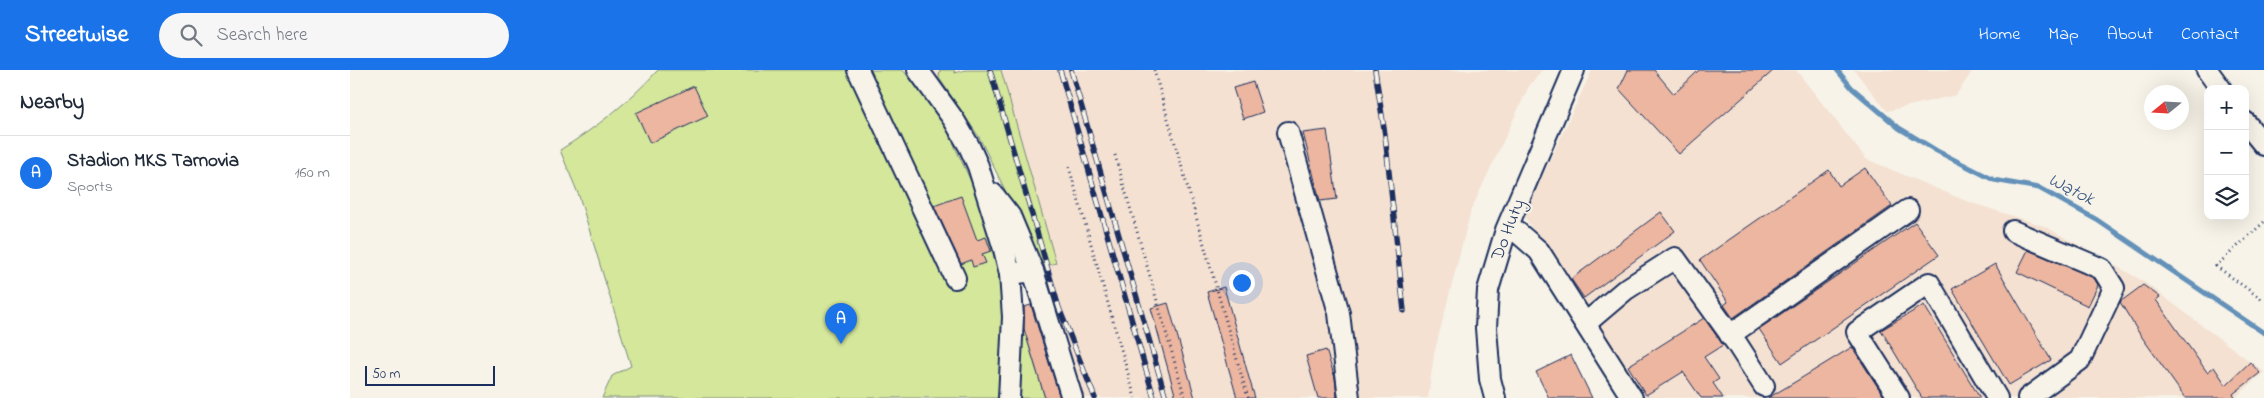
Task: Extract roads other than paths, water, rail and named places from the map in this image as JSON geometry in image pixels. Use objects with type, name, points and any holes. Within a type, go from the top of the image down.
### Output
[{"type":"street","points":[[858,70],[955,278]]},
{"type":"street","points":[[918,70],[954,120],[969,146],[983,183],[1010,274],[1013,317],[1009,398]]},
{"type":"street","name":"Do Huty","points":[[1494,398],[1490,379],[1486,328],[1488,290],[1509,225],[1574,70]]},
{"type":"street","points":[[2207,70],[2218,85]]},
{"type":"street","points":[[2249,127],[2264,145]]},
{"type":"street","points":[[1288,132],[1339,312],[1349,398]]},
{"type":"street","points":[[983,183],[1010,216],[1033,271],[1072,398]]},
{"type":"street","points":[[1730,334],[1908,210]]},
{"type":"street","points":[[1509,225],[1539,251],[1632,398]]},
{"type":"street","points":[[2013,231],[2102,269],[2114,288],[2080,360],[2028,398]]},
{"type":"street","points":[[1586,323],[1625,290],[1675,258],[1730,334],[1764,386]]},
{"type":"street","points":[[1010,274],[1033,271]]},
{"type":"street","points":[[1899,398],[1856,332],[1929,282],[1997,398]]},
{"type":"waterway","name":"Wątok","points":[[1837,70],[1852,88],[1899,128],[1937,151],[1994,180],[2039,188],[2097,220],[2264,333]]},
{"type":"railway","points":[[990,70],[1059,308],[1095,398]]},
{"type":"railway","points":[[1060,70],[1154,398]]},
{"type":"railway","points":[[1071,70],[1166,398]]},
{"type":"railway","points":[[1375,70],[1385,135],[1404,311]]},
{"type":"place","name":"Stadion MKS Tarnovia","points":[[841,344]]}]
